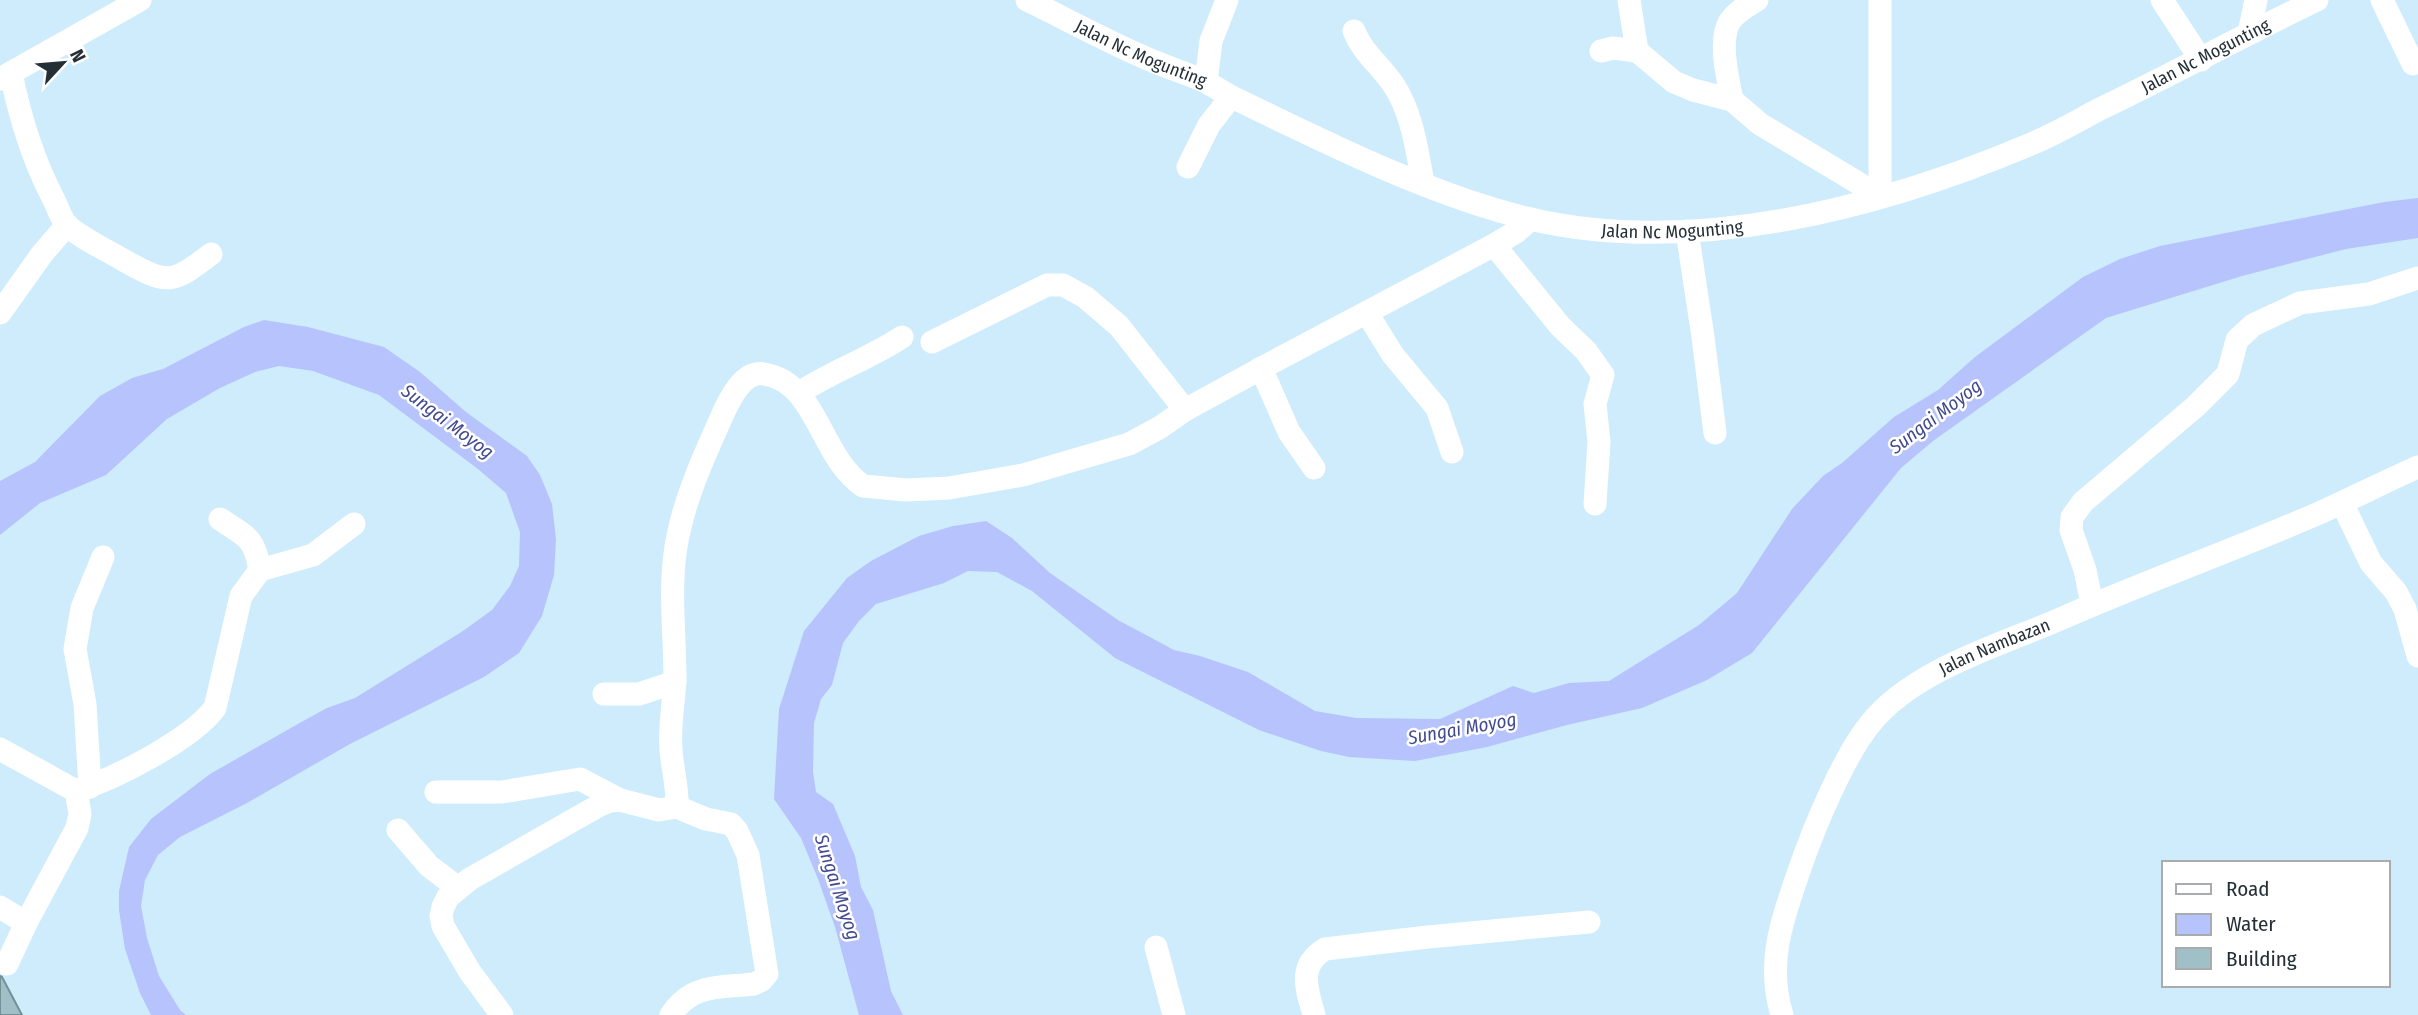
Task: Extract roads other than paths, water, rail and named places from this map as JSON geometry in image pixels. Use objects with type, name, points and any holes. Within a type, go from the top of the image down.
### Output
[{"type":"street","points":[[140,0],[5,76],[46,185],[67,225],[99,247],[158,278],[178,277],[211,254]]},
{"type":"street","name":"Jalan Nc Mogunting","points":[[1027,0],[1140,56],[1206,82],[1231,97],[1423,183],[1531,219],[1605,229],[1687,231],[1728,229],[1789,220],[1875,198],[1961,171],[2034,143],[2317,0]]},
{"type":"street","points":[[1206,82],[1211,41],[1227,0]]},
{"type":"street","points":[[1629,0],[1637,51]]},
{"type":"street","points":[[1732,100],[1724,47],[1728,23],[1742,9],[1757,0]]},
{"type":"street","points":[[1875,198],[1880,0]]},
{"type":"street","points":[[2162,0],[2201,60]]},
{"type":"street","points":[[2249,33],[2256,0]]},
{"type":"street","points":[[2382,0],[2413,64]]},
{"type":"street","points":[[1353,31],[1359,45],[1391,81],[1402,98],[1415,132],[1423,183]]},
{"type":"street","points":[[1601,51],[1613,48],[1637,51],[1674,82],[1732,100],[1760,124],[1860,184],[1875,198]]},
{"type":"street","points":[[1188,167],[1209,125],[1231,97]]},
{"type":"street","points":[[677,807],[670,747],[675,682],[673,587],[677,537],[706,452],[729,402],[745,380],[754,374],[763,373],[789,384],[809,406],[835,458],[854,480],[863,486],[906,490],[949,488],[1023,475],[1129,444],[1261,368],[1494,245],[1531,219]]},
{"type":"street","points":[[0,313],[29,271],[67,225]]},
{"type":"street","points":[[1687,231],[1715,433]]},
{"type":"street","points":[[1494,245],[1560,326],[1586,351],[1603,375],[1595,404],[1599,442],[1595,504]]},
{"type":"street","points":[[2092,604],[2085,570],[2071,530],[2072,517],[2083,502],[2196,406],[2228,374],[2237,340],[2253,325],[2300,303],[2369,294],[2418,278]]},
{"type":"street","points":[[932,342],[1040,288],[1063,285],[1086,297],[1119,327],[1185,410]]},
{"type":"street","points":[[1367,313],[1393,355],[1437,408],[1452,452]]},
{"type":"street","points":[[799,393],[822,377],[884,349],[902,337]]},
{"type":"street","points":[[1261,368],[1289,432],[1314,468]]},
{"type":"street","name":"Jalan Nambazan","points":[[1782,1015],[1774,974],[1777,940],[1802,863],[1839,776],[1869,724],[1892,702],[1942,670],[2092,604],[2342,503],[2418,467]]},
{"type":"street","points":[[2342,503],[2371,563],[2396,592],[2405,609],[2418,656]]},
{"type":"street","points":[[220,519],[251,541],[256,549],[260,569]]},
{"type":"street","points":[[83,789],[155,753],[206,720],[220,697],[241,596],[260,569],[313,555],[354,524]]},
{"type":"street","points":[[7,964],[77,828],[83,789],[85,704],[75,649],[82,608],[103,557]]},
{"type":"street","points":[[604,694],[639,694],[675,682]]},
{"type":"street","points":[[0,748],[83,789]]},
{"type":"street","points":[[436,792],[502,792],[580,779],[620,800],[659,810],[677,807],[706,819],[732,824],[748,855],[767,974],[754,984],[694,992],[679,1002],[671,1015]]},
{"type":"street","points":[[502,1015],[470,972],[443,926],[443,906],[458,888],[598,806],[620,800]]},
{"type":"street","points":[[398,830],[429,866],[458,888]]},
{"type":"street","points":[[0,907],[26,923]]},
{"type":"street","points":[[1314,1015],[1306,971],[1313,956],[1325,950],[1589,922]]},
{"type":"street","points":[[1156,947],[1174,1015]]},
{"type":"water","name":"Sungai Moyog","points":[[2418,198],[2418,238],[2346,249],[2242,276],[2106,318],[1933,441],[1901,468],[1752,653],[1707,680],[1642,708],[1487,747],[1415,761],[1349,757],[1321,751],[1259,730],[1115,658],[1032,591],[997,572],[968,571],[944,583],[876,604],[843,643],[832,685],[821,699],[814,723],[813,772],[816,792],[833,804],[855,856],[861,887],[873,910],[891,991],[903,1015],[859,1015],[835,927],[818,879],[801,838],[774,799],[779,709],[804,631],[847,578],[871,561],[919,536],[953,526],[986,521],[1012,538],[1050,573],[1118,620],[1174,650],[1248,672],[1315,711],[1356,718],[1440,719],[1513,686],[1534,693],[1569,683],[1609,681],[1699,625],[1737,593],[1792,509],[1823,476],[1842,463],[1894,417],[1938,390],[1975,357],[2083,277],[2120,259],[2160,246],[2384,202]]},
{"type":"water","name":"Sungai Moyog","points":[[264,320],[308,327],[384,347],[527,456],[540,475],[552,504],[556,539],[554,575],[542,616],[519,653],[484,677],[350,744],[247,803],[180,837],[158,855],[145,880],[141,906],[147,938],[159,976],[186,1015],[151,1015],[140,993],[125,949],[119,891],[129,847],[151,819],[210,774],[327,708],[355,698],[463,631],[492,610],[510,586],[519,566],[520,532],[506,493],[478,469],[379,395],[313,371],[279,366],[255,372],[220,388],[167,419],[106,475],[40,503],[0,535],[0,481],[35,462],[100,396],[132,378],[163,369],[244,327]]}]
